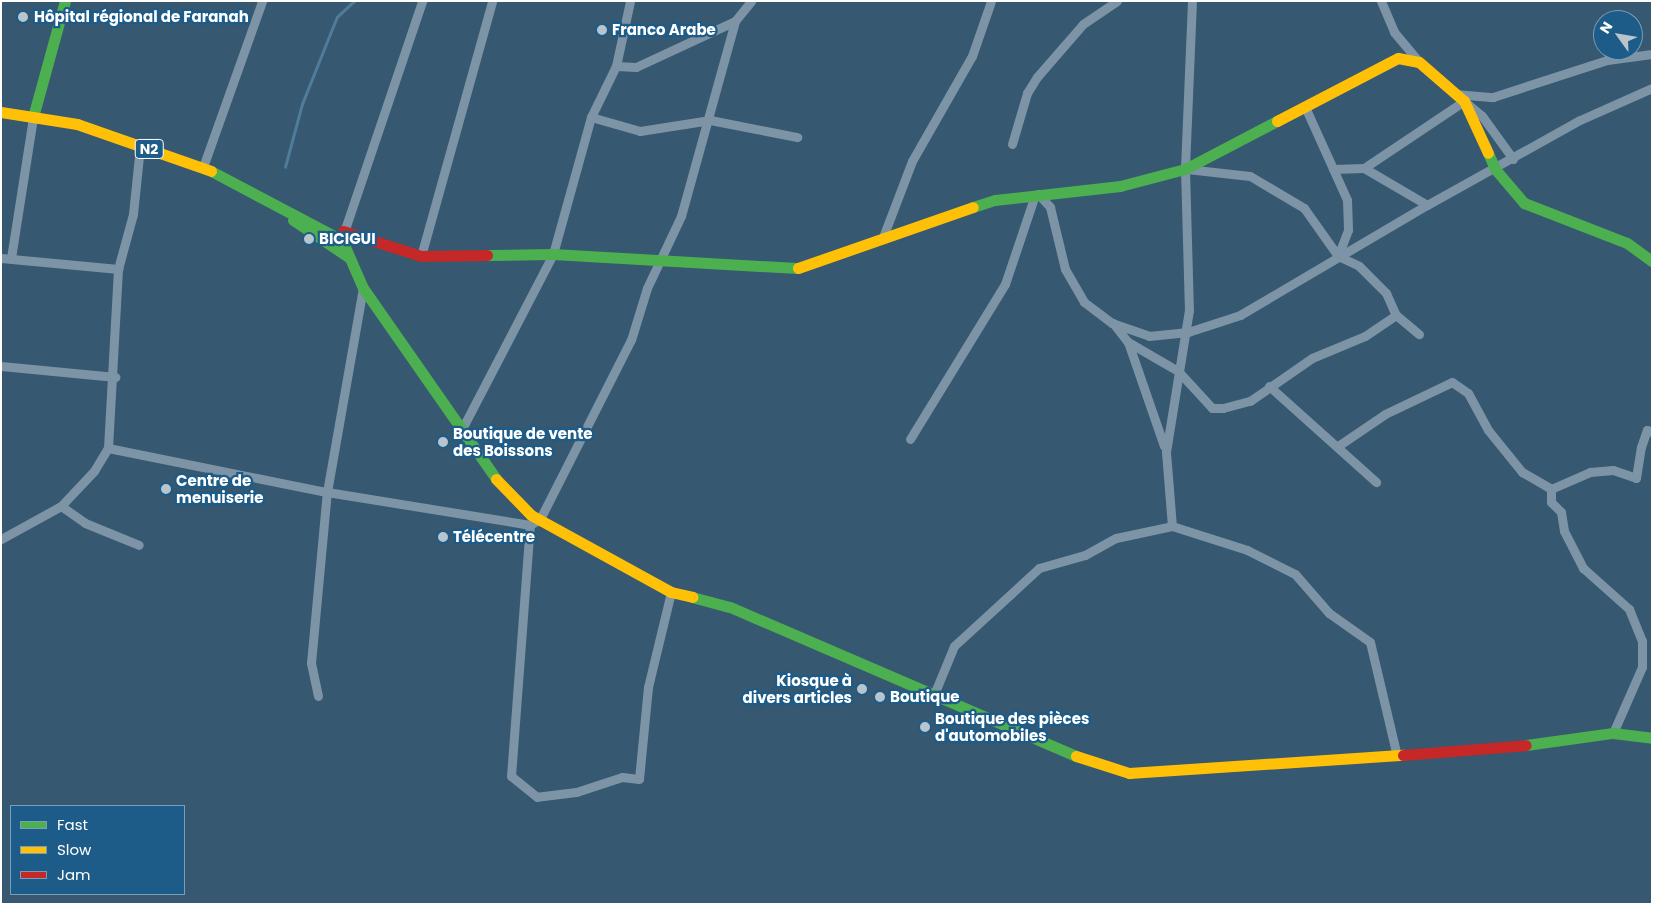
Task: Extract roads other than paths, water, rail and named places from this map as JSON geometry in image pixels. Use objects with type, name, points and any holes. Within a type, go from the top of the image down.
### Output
[{"type":"main road","points":[[34,117],[65,1]]},
{"type":"main road","points":[[1652,261],[1627,243],[1524,203],[1495,168],[1464,100],[1452,94],[1419,62],[1398,58],[1382,63],[1306,109],[1185,169],[1120,186],[995,200],[794,269],[553,254],[421,256],[343,236],[347,256],[363,288],[463,427],[489,471],[535,522],[671,592],[730,607],[933,697],[1087,761],[1129,773],[1396,752],[1568,742],[1613,733],[1652,738]]},
{"type":"main road","name":"N2","points":[[1,112],[78,124],[203,167],[288,212],[343,236]]},
{"type":"main road","name":"N2","points":[[288,212],[335,251],[347,256]]},
{"type":"street","points":[[203,167],[262,1]]},
{"type":"street","points":[[335,251],[343,236],[422,1]]},
{"type":"street","points":[[421,256],[492,1]]},
{"type":"street","points":[[463,427],[553,254],[592,117],[616,66],[630,1]]},
{"type":"street","points":[[616,66],[636,67],[734,21],[751,1]]},
{"type":"street","points":[[883,237],[912,161],[972,56],[991,1]]},
{"type":"street","points":[[1012,144],[1027,92],[1037,77],[1083,24],[1117,1]]},
{"type":"street","points":[[1172,526],[1166,452],[1178,371],[1188,332],[1190,259],[1185,169],[1192,1]]},
{"type":"street","points":[[1382,1],[1394,32],[1419,62]]},
{"type":"street","points":[[671,592],[648,687],[639,779],[622,777],[576,792],[537,797],[511,776],[535,522],[631,340],[660,262],[681,216],[710,120],[734,21]]},
{"type":"street","points":[[1452,94],[1493,97],[1607,60],[1652,54]]},
{"type":"street","points":[[1112,323],[1149,336],[1188,332],[1240,315],[1427,204],[1513,159],[1580,120],[1652,88]]},
{"type":"street","points":[[1364,168],[1464,100],[1482,116],[1513,159]]},
{"type":"street","points":[[1306,109],[1347,200],[1348,230],[1338,256]]},
{"type":"street","points":[[34,117],[6,258],[118,270]]},
{"type":"street","points":[[592,117],[640,131],[710,120],[797,137]]},
{"type":"street","points":[[2,542],[61,506],[94,471],[108,448],[115,377],[118,270],[133,214],[140,146]]},
{"type":"street","points":[[1333,169],[1364,168],[1427,204]]},
{"type":"street","points":[[1185,169],[1250,176],[1304,208],[1338,256],[1359,266],[1386,293],[1396,315],[1419,334]]},
{"type":"street","points":[[910,438],[1006,284],[1037,194],[1050,207],[1066,269],[1084,302],[1112,323],[1128,342],[1178,371],[1212,408],[1250,401],[1312,358],[1365,336],[1396,315]]},
{"type":"street","points":[[318,696],[311,663],[326,492],[363,288]]},
{"type":"street","points":[[1128,342],[1166,452]]},
{"type":"street","points":[[1,366],[115,377]]},
{"type":"street","points":[[1338,446],[1385,414],[1452,382],[1468,393],[1488,430],[1522,472],[1551,489]]},
{"type":"street","points":[[1269,386],[1376,482]]},
{"type":"street","points":[[1551,489],[1590,472],[1613,470],[1636,478],[1641,447],[1647,430],[1652,432]]},
{"type":"street","points":[[108,448],[326,492],[535,522]]},
{"type":"street","points":[[1551,489],[1551,502],[1562,512],[1564,531],[1583,568],[1629,609],[1642,641],[1642,667],[1613,733]]},
{"type":"street","points":[[61,506],[85,523],[139,545]]},
{"type":"street","points":[[933,697],[954,646],[1039,568],[1085,555],[1116,538],[1172,526],[1246,550],[1295,574],[1329,613],[1370,642],[1396,752]]},
{"type":"waterway","points":[[285,167],[302,104],[337,17],[354,1]]},
{"type":"place","name":"Hôpital régional de Faranah","points":[[23,17]]},
{"type":"place","name":"Franco Arabe","points":[[602,30]]},
{"type":"place","name":"BICIGUI","points":[[309,239]]},
{"type":"place","name":"Boutique de vente des Boissons","points":[[443,442]]},
{"type":"place","name":"Centre de menuiserie","points":[[166,489]]},
{"type":"place","name":"Télécentre","points":[[443,537]]},
{"type":"place","name":"Kiosque à divers articles","points":[[862,689]]},
{"type":"place","name":"Boutique","points":[[880,697]]},
{"type":"place","name":"Boutique des pièces d'automobiles","points":[[925,727]]}]
